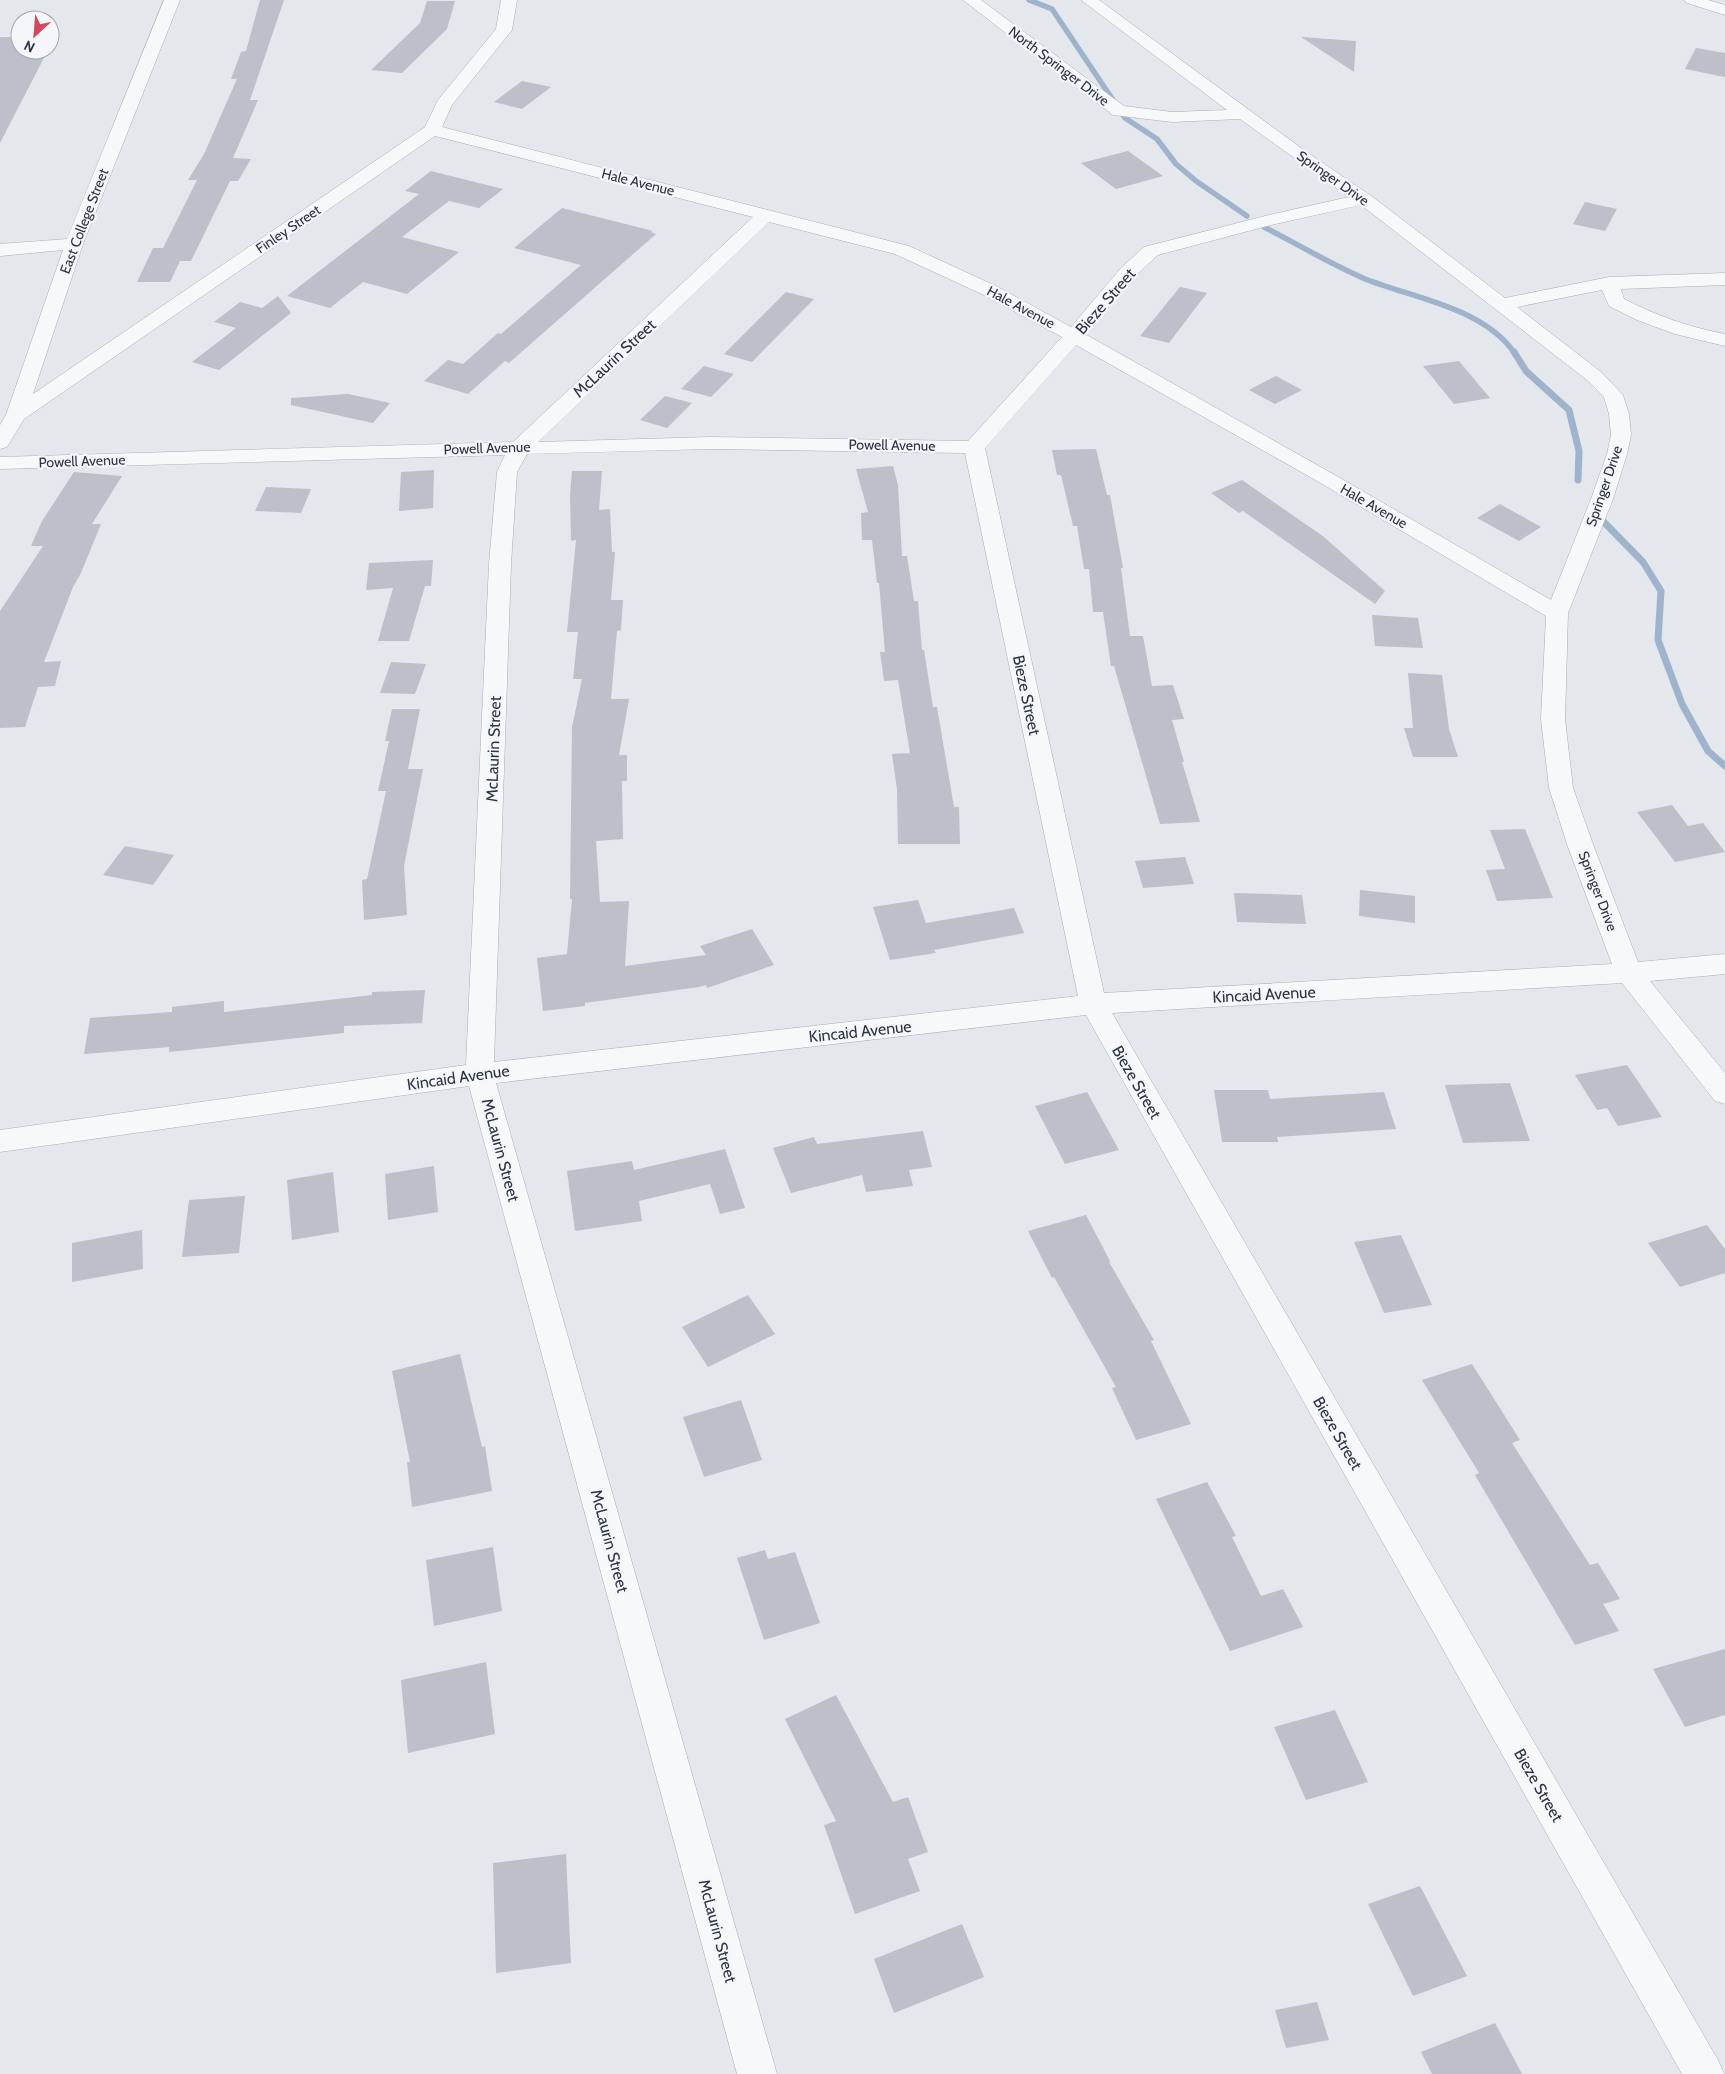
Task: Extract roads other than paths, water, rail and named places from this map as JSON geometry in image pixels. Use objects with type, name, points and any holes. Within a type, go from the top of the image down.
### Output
[{"type":"street","name":"East College Street","points":[[0,443],[16,415],[74,244],[172,0]]},
{"type":"street","points":[[432,130],[444,104],[504,30],[509,0]]},
{"type":"street","name":"North Springer Drive","points":[[971,0],[1119,111],[1172,117],[1244,114]]},
{"type":"street","name":"Springer Drive","points":[[1089,0],[1302,157],[1364,199],[1594,376],[1613,395],[1619,414],[1621,435],[1617,454],[1602,499],[1557,613],[1553,719],[1561,788],[1581,847],[1629,973],[1725,1093]]},
{"type":"street","points":[[1692,0],[1725,10]]},
{"type":"street","name":"Hale Avenue","points":[[432,130],[902,250],[991,291],[1074,336],[1326,478],[1557,613]]},
{"type":"street","name":"Finley Street","points":[[16,415],[432,130]]},
{"type":"street","name":"Bieze Street","points":[[1364,199],[1269,220],[1151,251],[1128,272],[1094,309],[1074,336],[974,447],[1093,1004],[1704,2074]]},
{"type":"street","name":"McLaurin Street","points":[[757,2074],[480,1074],[500,564],[507,472],[520,447],[766,215]]},
{"type":"street","points":[[0,250],[74,244]]},
{"type":"street","points":[[1501,305],[1609,284],[1725,278]]},
{"type":"street","points":[[1609,284],[1616,302],[1648,320],[1688,334],[1725,340]]},
{"type":"street","name":"Powell Avenue","points":[[0,463],[711,443],[974,447]]},
{"type":"street","name":"Kincaid Avenue","points":[[0,1141],[480,1074],[1093,1004],[1629,973],[1725,964]]},
{"type":"waterway","points":[[1029,0],[1052,9],[1125,118],[1157,139],[1176,164],[1196,181],[1247,216]]},
{"type":"waterway","points":[[1264,227],[1363,278],[1424,298],[1466,315],[1485,325],[1502,338],[1515,354]]},
{"type":"waterway","points":[[1514,352],[1526,371],[1569,410],[1579,451],[1578,480]]},
{"type":"waterway","points":[[1596,514],[1643,562],[1661,591],[1658,640],[1682,704],[1708,751],[1725,766]]}]
